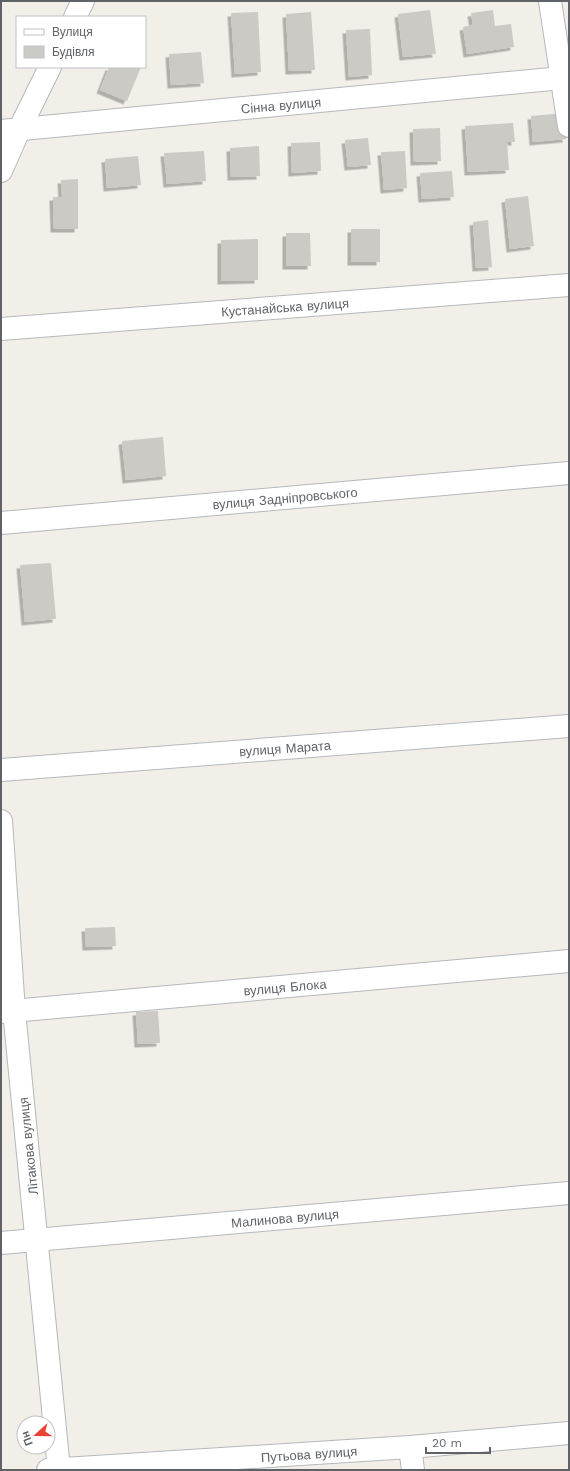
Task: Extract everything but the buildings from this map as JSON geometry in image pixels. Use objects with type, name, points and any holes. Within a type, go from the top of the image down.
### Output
[{"type":"street","points":[[76,16],[83,1]]},
{"type":"street","points":[[550,1],[569,126]]},
{"type":"street","points":[[1,171],[10,130],[49,68]]},
{"type":"street","name":"Сінна вулиця","points":[[10,130],[562,78]]},
{"type":"street","name":"Кустанайська вулиця","points":[[1,329],[569,285]]},
{"type":"street","name":"вулиця Задніпровського","points":[[1,523],[569,473]]},
{"type":"street","name":"вулиця Марата","points":[[1,770],[569,726]]},
{"type":"street","name":"Літакова вулиця","points":[[1,821],[7,1011],[37,1241],[56,1470]]},
{"type":"street","name":"вулиця Блока","points":[[7,1011],[569,961]]},
{"type":"street","name":"Малинова вулиця","points":[[1,1243],[569,1193]]},
{"type":"street","name":"Путьова вулиця","points":[[56,1470],[410,1447],[569,1433]]},
{"type":"street","points":[[410,1447],[413,1470]]}]
